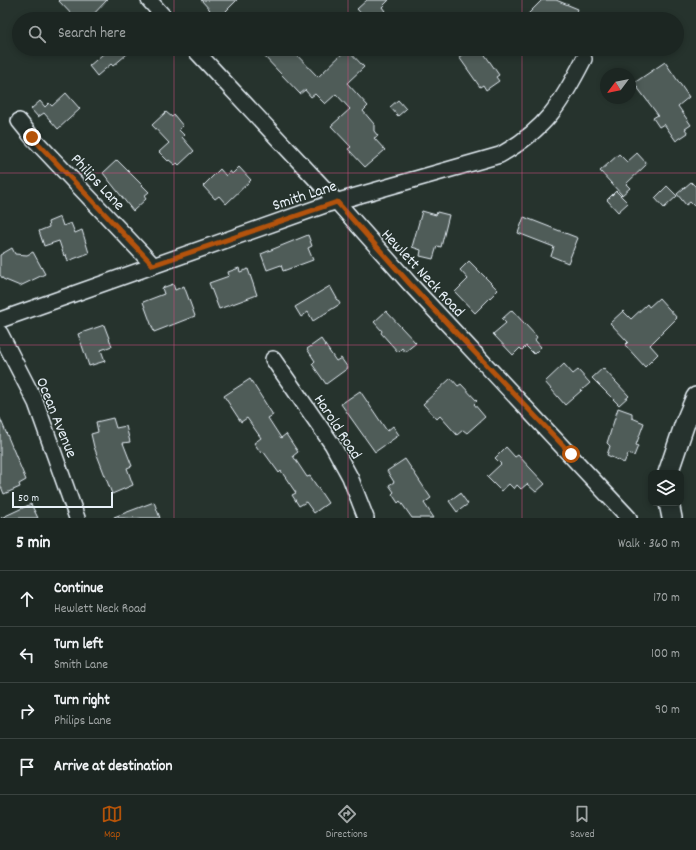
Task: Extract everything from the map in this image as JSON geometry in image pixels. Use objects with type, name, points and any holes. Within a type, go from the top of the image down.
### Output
[{"type":"street","points":[[149,0],[160,12]]},
{"type":"street","name":"Hewlett Neck Road","points":[[201,56],[337,202],[410,284],[629,518]]},
{"type":"street","name":"Smith Lane","points":[[0,320],[153,265],[337,202],[500,155],[522,142],[541,126],[559,104],[584,59]]},
{"type":"street","name":"Philips Lane","points":[[19,121],[32,137],[153,265]]},
{"type":"street","name":"Ocean Avenue","points":[[0,333],[36,403],[55,452],[77,518]]},
{"type":"street","name":"Harold Road","points":[[272,359],[332,444],[350,476],[366,518]]},
{"type":"street","points":[[669,470],[690,424],[696,396]]},
{"type":"street","points":[[669,506],[672,518]]},
{"type":"building","points":[[58,0],[107,0],[96,12],[69,12]]},
{"type":"building","points":[[201,0],[237,0],[226,11],[227,12],[208,12],[210,10]]},
{"type":"building","points":[[367,0],[389,0],[382,7],[385,11],[384,12],[360,12],[357,9]]},
{"type":"building","points":[[542,0],[556,0],[578,9],[577,12],[530,12]]},
{"type":"building","points":[[101,56],[125,56],[113,66],[111,64],[97,76],[89,66]]},
{"type":"building","points":[[264,56],[298,56],[318,77],[340,56],[354,56],[364,67],[347,83],[368,106],[363,111],[374,124],[374,131],[378,136],[374,138],[385,150],[365,167],[348,149],[351,147],[331,126],[350,109],[336,94],[325,104],[315,94],[311,97],[305,90],[300,94]]},
{"type":"building","points":[[486,56],[499,75],[496,77],[499,81],[486,90],[483,85],[480,87],[459,57]]},
{"type":"building","points":[[665,62],[689,97],[678,106],[691,125],[685,129],[688,133],[676,141],[664,124],[659,127],[653,118],[658,115],[636,86],[636,82]]},
{"type":"building","points":[[66,93],[80,109],[58,129],[44,113],[38,117],[31,109],[40,101],[45,107],[49,103],[52,106]]},
{"type":"building","points":[[398,100],[406,109],[398,116],[390,107]]},
{"type":"building","points":[[166,112],[172,117],[174,115],[183,126],[179,130],[184,135],[182,137],[194,151],[179,165],[177,163],[175,165],[169,160],[168,161],[159,152],[169,143],[152,125]]},
{"type":"building","points":[[637,153],[647,164],[626,184],[630,188],[622,195],[600,171],[619,154],[627,162]]},
{"type":"building","points":[[117,160],[149,192],[144,196],[146,199],[133,211],[103,173]]},
{"type":"building","points":[[239,167],[251,180],[226,204],[219,196],[215,199],[203,186],[220,169],[226,176],[230,171],[232,174]]},
{"type":"building","points":[[691,182],[696,187],[696,208],[690,202],[686,205],[677,194]]},
{"type":"building","points":[[667,186],[677,196],[664,208],[655,198]]},
{"type":"building","points":[[616,191],[628,203],[618,212],[607,200]]},
{"type":"building","points":[[422,211],[436,215],[437,212],[449,215],[441,247],[437,246],[433,259],[420,256],[421,250],[412,247]]},
{"type":"building","points":[[60,217],[63,226],[71,223],[75,233],[82,230],[89,253],[68,261],[66,255],[64,256],[59,241],[44,246],[39,231],[49,227],[48,222]]},
{"type":"building","points":[[524,217],[578,238],[568,263],[551,256],[554,247],[518,233]]},
{"type":"building","points":[[308,235],[312,246],[308,248],[313,260],[283,271],[281,265],[267,270],[261,254]]},
{"type":"building","points":[[12,248],[15,254],[27,255],[33,252],[45,274],[20,286],[3,279],[0,275],[0,255]]},
{"type":"building","points":[[469,261],[498,290],[475,313],[455,292],[468,279],[460,270]]},
{"type":"building","points":[[239,268],[240,272],[248,269],[257,295],[219,309],[209,283],[229,276],[228,272]]},
{"type":"building","points":[[173,284],[175,290],[184,286],[195,316],[154,332],[143,302],[164,294],[162,288]]},
{"type":"building","points":[[330,286],[340,304],[313,321],[308,312],[301,317],[295,307]]},
{"type":"building","points":[[659,298],[677,318],[650,345],[658,354],[645,367],[625,345],[628,342],[610,323],[623,311],[631,319],[647,304],[649,307]]},
{"type":"building","points":[[512,310],[537,337],[535,340],[541,347],[534,354],[526,346],[522,350],[520,348],[513,355],[493,334],[506,323],[502,319]]},
{"type":"building","points":[[386,311],[416,343],[405,352],[402,348],[398,352],[381,333],[382,331],[374,322]]},
{"type":"building","points":[[104,325],[112,346],[101,350],[105,361],[89,366],[78,334]]},
{"type":"building","points":[[321,339],[336,361],[341,358],[348,368],[326,384],[312,364],[315,361],[307,349]]},
{"type":"building","points":[[564,364],[573,374],[578,370],[590,383],[565,405],[545,382]]},
{"type":"building","points":[[603,368],[629,396],[619,405],[592,378]]},
{"type":"building","points":[[451,378],[458,386],[461,384],[477,401],[474,404],[485,417],[467,433],[463,430],[457,435],[440,416],[437,419],[423,404]]},
{"type":"building","points":[[250,379],[273,415],[268,418],[281,438],[286,434],[298,452],[293,456],[307,477],[310,476],[328,503],[314,513],[306,502],[299,506],[292,495],[296,493],[281,471],[279,473],[263,451],[261,453],[254,443],[261,438],[247,418],[241,422],[224,396]]},
{"type":"building","points":[[360,391],[387,431],[393,426],[399,435],[375,452],[341,404]]},
{"type":"building","points":[[618,408],[632,413],[632,418],[644,423],[636,445],[638,446],[634,456],[628,454],[624,463],[607,455],[610,446],[607,443]]},
{"type":"building","points":[[0,418],[26,480],[19,484],[20,487],[4,494],[0,484]]},
{"type":"building","points":[[113,418],[116,428],[126,426],[130,442],[123,443],[132,466],[127,468],[133,485],[112,494],[94,447],[91,434],[98,432],[96,422]]},
{"type":"building","points":[[506,447],[515,457],[518,455],[545,484],[536,492],[527,484],[521,489],[517,485],[514,489],[509,484],[501,491],[487,477],[501,464],[495,458]]},
{"type":"building","points":[[405,459],[431,498],[424,503],[434,518],[412,518],[400,501],[398,503],[392,494],[394,492],[389,485],[394,482],[387,471]]},
{"type":"building","points":[[460,493],[468,504],[457,512],[449,501]]},
{"type":"building","points":[[154,502],[160,518],[114,518],[114,517]]},
{"type":"building","points":[[31,504],[38,518],[1,518]]},
{"type":"route","points":[[32,137],[90,196],[153,265],[337,202],[410,284],[571,454]]}]
